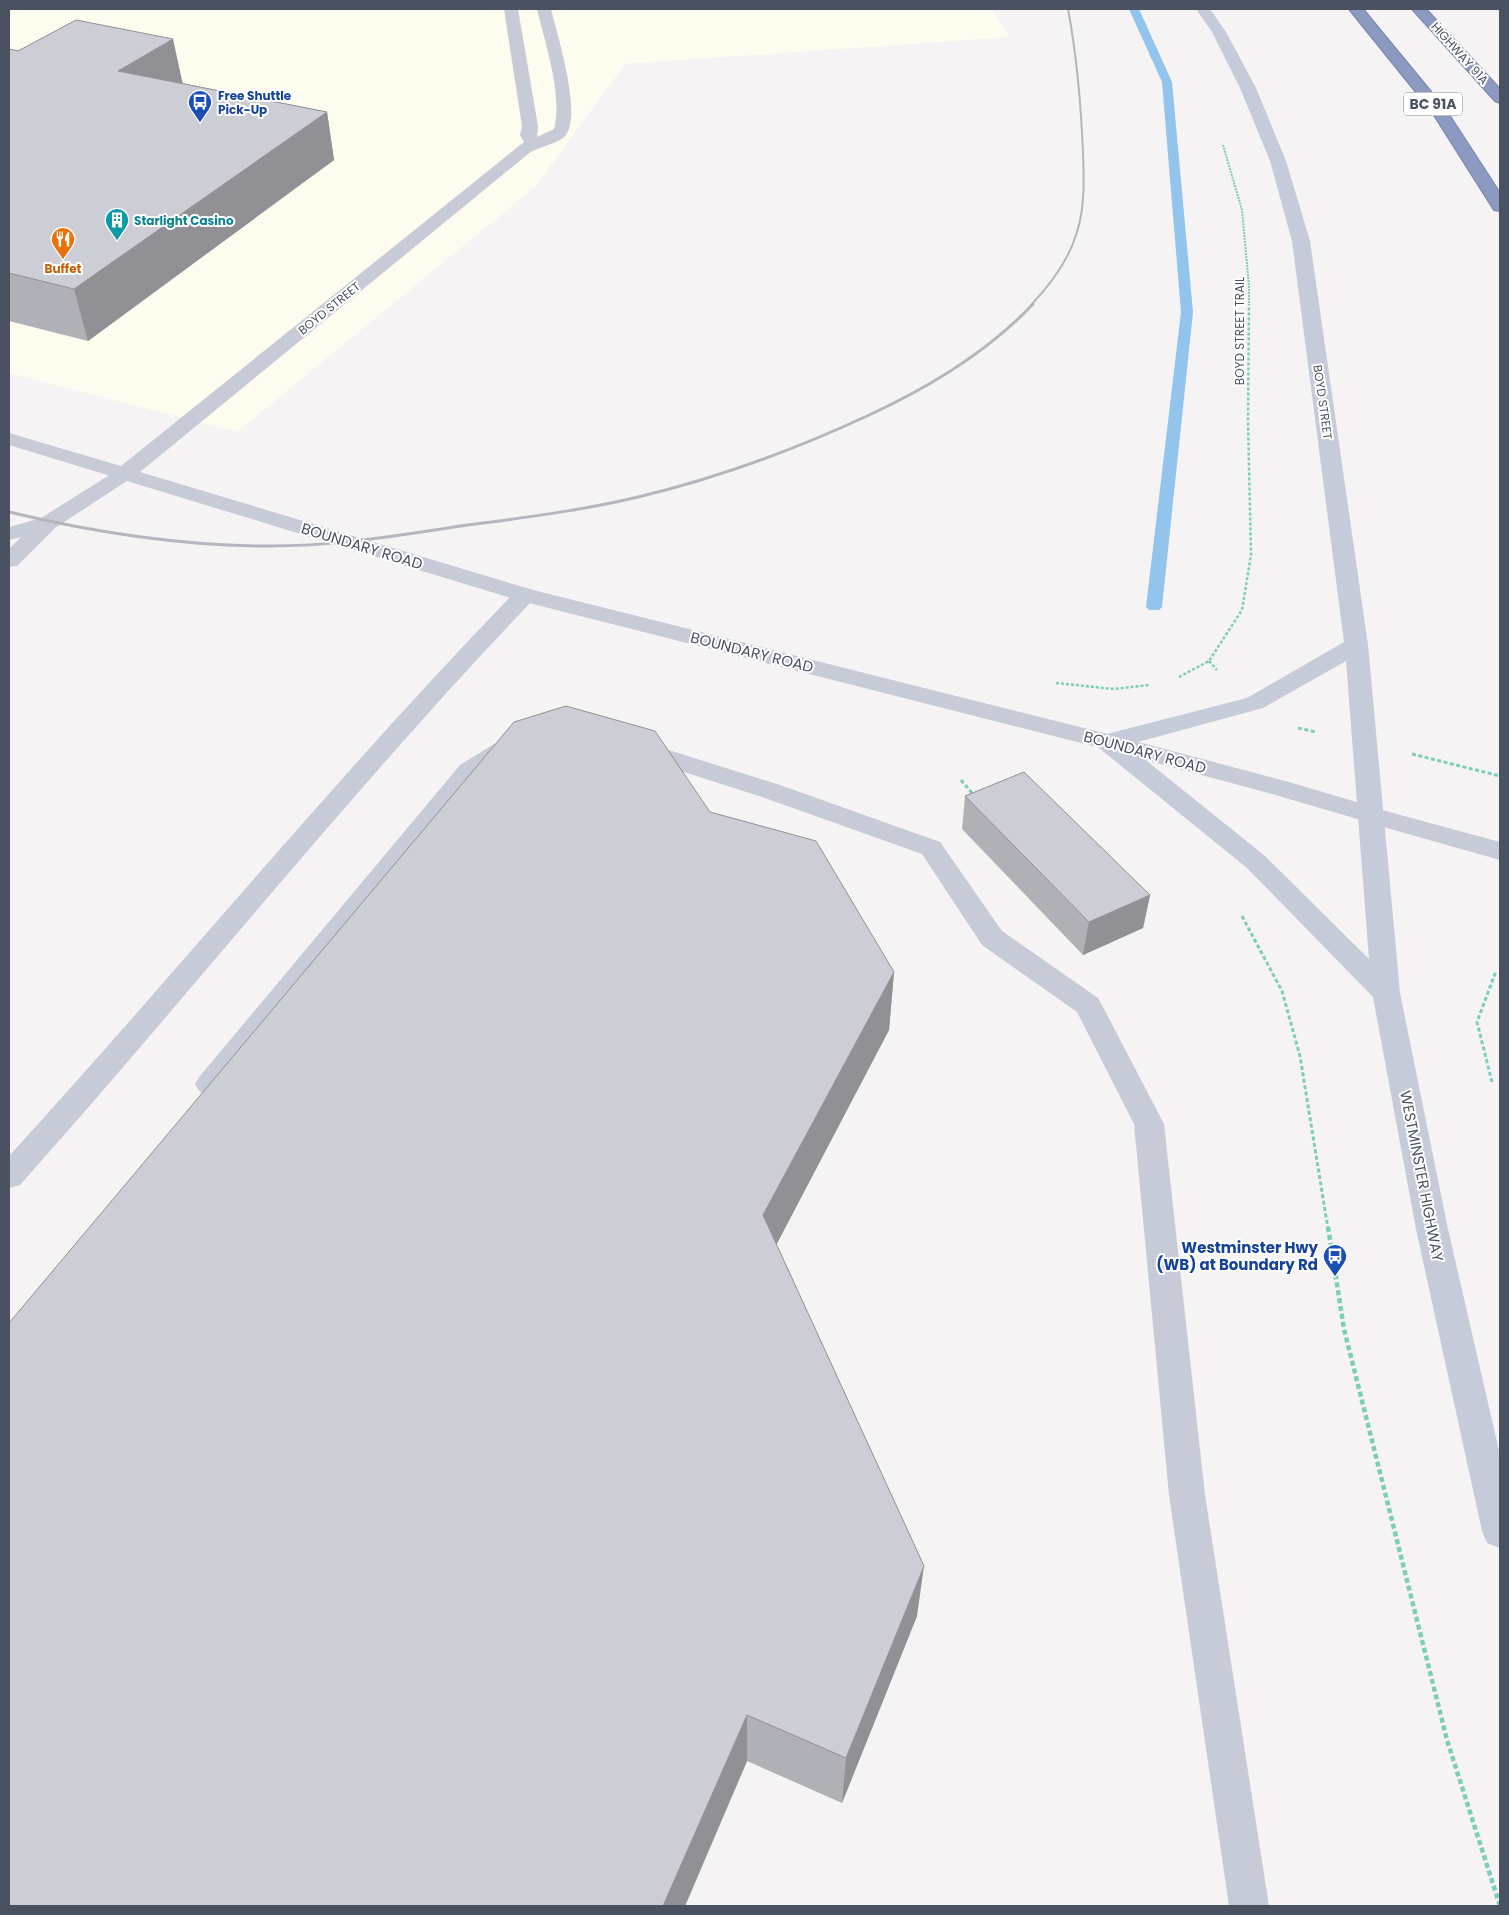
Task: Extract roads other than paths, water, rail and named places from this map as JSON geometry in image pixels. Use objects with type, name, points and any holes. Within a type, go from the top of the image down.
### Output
[{"type":"highway","name":"BC 91A","points":[[1356,9],[1438,110],[1500,206]]},
{"type":"highway","name":"HIGHWAY 91A","points":[[1419,9],[1500,98]]},
{"type":"main road","name":"BOYD STREET","points":[[1203,9],[1219,32],[1255,106],[1278,160],[1301,241],[1356,644],[1371,815]]},
{"type":"main road","points":[[1108,742],[1255,703],[1356,644]]},
{"type":"main road","points":[[1108,742],[1256,862],[1386,993]]},
{"type":"main road","name":"WESTMINSTER HIGHWAY","points":[[1371,815],[1386,993],[1432,1229],[1500,1532]]},
{"type":"street","points":[[511,9],[530,126],[528,135],[533,144]]},
{"type":"street","name":"BOYD STREET","points":[[49,523],[126,473],[533,144],[553,138],[562,129],[565,112],[544,9]]},
{"type":"street","name":"BOUNDARY ROAD","points":[[9,440],[126,473],[525,595],[1108,742],[1280,788],[1500,851]]},
{"type":"street","points":[[9,534],[49,523]]},
{"type":"street","points":[[9,561],[49,523]]},
{"type":"street","points":[[9,1176],[97,1079],[446,677],[525,595]]},
{"type":"street","points":[[191,1106],[468,771],[531,733]]},
{"type":"street","points":[[614,741],[771,791],[931,848],[992,938],[1088,1005],[1149,1124],[1187,1495],[1249,1906]]},
{"type":"waterway","points":[[1134,9],[1167,82],[1187,312],[1154,607]]},
{"type":"railway","points":[[1031,305],[1046,289],[1064,262],[1074,242],[1083,203],[1081,117],[1068,9]]},
{"type":"railway","points":[[9,512],[71,526],[165,540],[229,545],[286,546],[386,537],[550,514],[616,502],[726,472],[812,440],[867,416],[912,394],[956,368],[996,338],[1033,304]]},
{"type":"place","name":"Free Shuttle Pick-Up","points":[[200,123]]},
{"type":"place","name":"Starlight Casino","points":[[117,241]]},
{"type":"place","name":"Buffet","points":[[63,260]]},
{"type":"place","name":"Westminster Hwy (WB) at Boundary Rd","points":[[1335,1277]]}]
